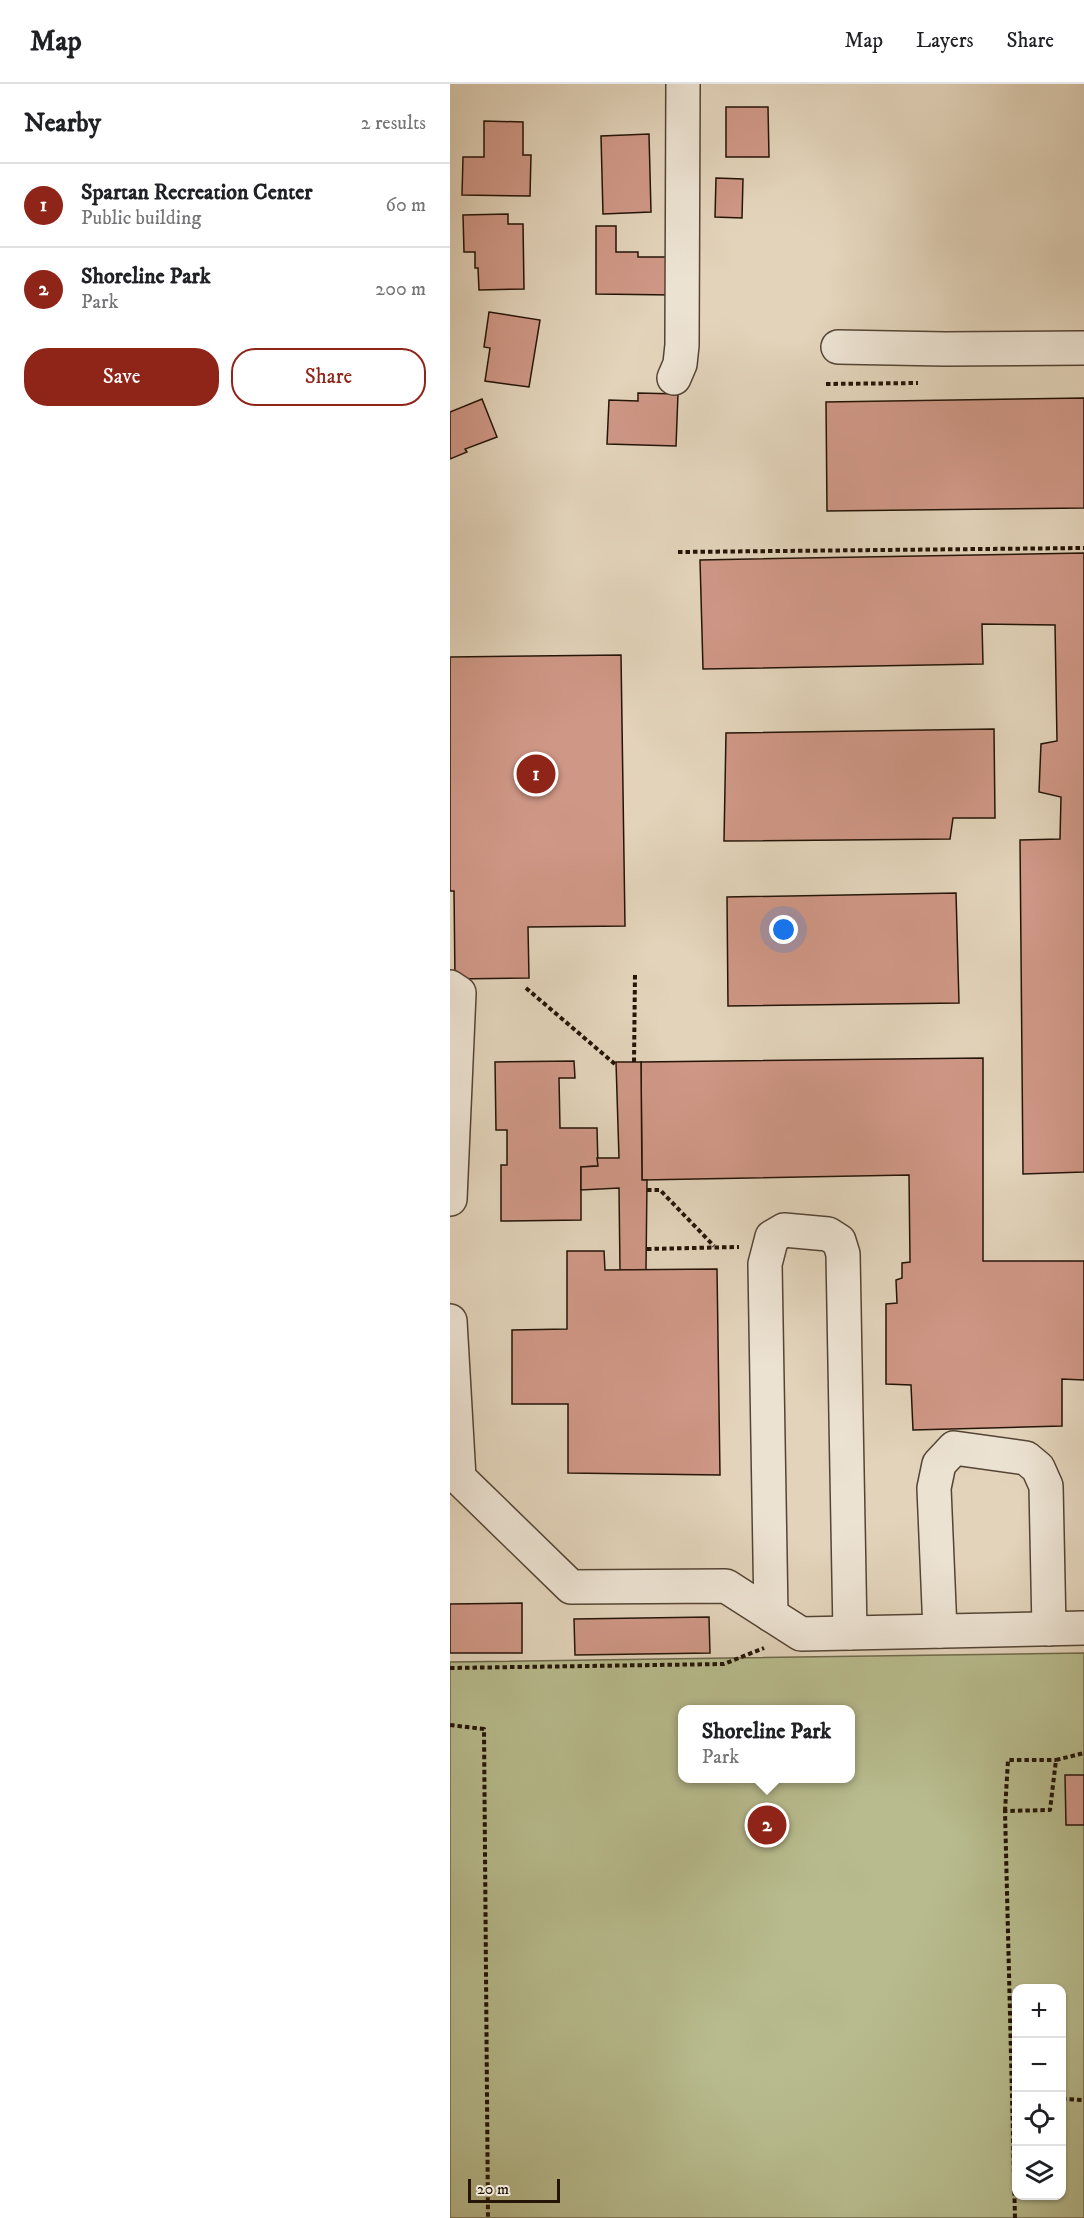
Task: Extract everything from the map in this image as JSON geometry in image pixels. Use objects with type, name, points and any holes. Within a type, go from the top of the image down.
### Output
[{"type":"lane","points":[[674,378],[680,363],[682,345],[683,84]]},
{"type":"lane","points":[[838,347],[1084,348]]},
{"type":"lane","points":[[450,987],[459,993],[450,1199]]},
{"type":"lane","points":[[771,1615],[765,1264],[772,1237],[784,1230],[828,1234],[839,1241],[843,1254],[850,1634]]},
{"type":"lane","points":[[450,1322],[459,1478],[571,1587],[726,1586],[801,1634],[1084,1628]]},
{"type":"lane","points":[[940,1631],[934,1488],[939,1464],[954,1448],[1026,1458],[1038,1468],[1046,1486],[1049,1629]]},
{"type":"path","points":[[678,552],[1084,548]]},
{"type":"path","points":[[634,1062],[635,974]]},
{"type":"path","points":[[526,988],[616,1065]]},
{"type":"path","points":[[647,1190],[660,1190],[714,1247]]},
{"type":"path","points":[[647,1248],[770,1246]]},
{"type":"path","points":[[450,1668],[724,1664],[801,1634]]},
{"type":"path","points":[[450,1725],[483,1729],[488,2218]]},
{"type":"path","points":[[1014,2092],[1005,1811],[1008,1760],[1056,1760],[1084,1753]]},
{"type":"path","points":[[1005,1811],[1050,1810],[1056,1760]]},
{"type":"path","points":[[1066,2099],[1084,2100]]},
{"type":"path","points":[[1014,2146],[1015,2218]]},
{"type":"green space","points":[[1084,1653],[1084,2218],[450,2218],[450,1662]]},
{"type":"building","points":[[726,107],[768,107],[769,157],[726,157]]},
{"type":"building","points":[[484,121],[523,122],[523,155],[531,155],[530,196],[462,195],[463,157],[484,157]]},
{"type":"building","points":[[649,134],[651,212],[603,214],[601,136]]},
{"type":"building","points":[[716,178],[743,179],[742,218],[715,217]]},
{"type":"building","points":[[508,214],[508,224],[523,224],[524,289],[479,290],[475,252],[464,252],[463,215]]},
{"type":"building","points":[[596,226],[616,226],[616,252],[638,252],[638,257],[674,257],[673,295],[596,294]]},
{"type":"building","points":[[489,312],[540,320],[529,387],[485,381],[490,348],[484,347]]},
{"type":"building","points":[[638,393],[678,394],[676,446],[607,444],[609,400],[638,401]]},
{"type":"building","points":[[1084,398],[1084,508],[827,511],[826,402]]},
{"type":"building","points":[[482,399],[497,437],[465,449],[467,452],[450,459],[450,412]]},
{"type":"building","points":[[1084,553],[1084,1172],[1023,1174],[1020,840],[1060,839],[1061,797],[1039,792],[1041,744],[1057,741],[1055,625],[982,624],[983,664],[703,669],[700,560]]},
{"type":"building","points":[[621,655],[625,926],[528,927],[529,978],[455,979],[454,891],[450,891],[450,657]]},
{"type":"building","points":[[994,729],[995,818],[953,818],[950,839],[724,841],[726,733]]},
{"type":"building","points":[[956,893],[959,1003],[728,1006],[727,897]]},
{"type":"building","points":[[983,1058],[983,1261],[1084,1261],[1084,1380],[1062,1379],[1062,1426],[913,1430],[911,1385],[886,1384],[886,1304],[897,1303],[896,1280],[902,1278],[902,1263],[910,1262],[909,1175],[642,1180],[641,1062]]},
{"type":"building","points":[[574,1061],[575,1078],[559,1078],[560,1128],[597,1128],[598,1166],[581,1167],[581,1220],[501,1221],[501,1165],[507,1165],[507,1130],[496,1130],[495,1062]]},
{"type":"building","points":[[616,1062],[641,1062],[642,1180],[647,1180],[646,1270],[620,1270],[619,1188],[581,1190],[581,1167],[598,1166],[597,1158],[619,1158]]},
{"type":"building","points":[[567,1251],[604,1251],[605,1270],[717,1269],[720,1475],[568,1473],[568,1404],[512,1404],[512,1330],[567,1329]]},
{"type":"building","points":[[522,1603],[522,1653],[450,1653],[450,1604]]},
{"type":"building","points":[[709,1617],[710,1653],[575,1655],[574,1619]]},
{"type":"building","points":[[1065,1775],[1084,1775],[1084,1825],[1066,1825]]},
{"type":"place","name":"Spartan Recreation Center","points":[[536,774]]},
{"type":"place","name":"Shoreline Park","points":[[767,1825]]}]
